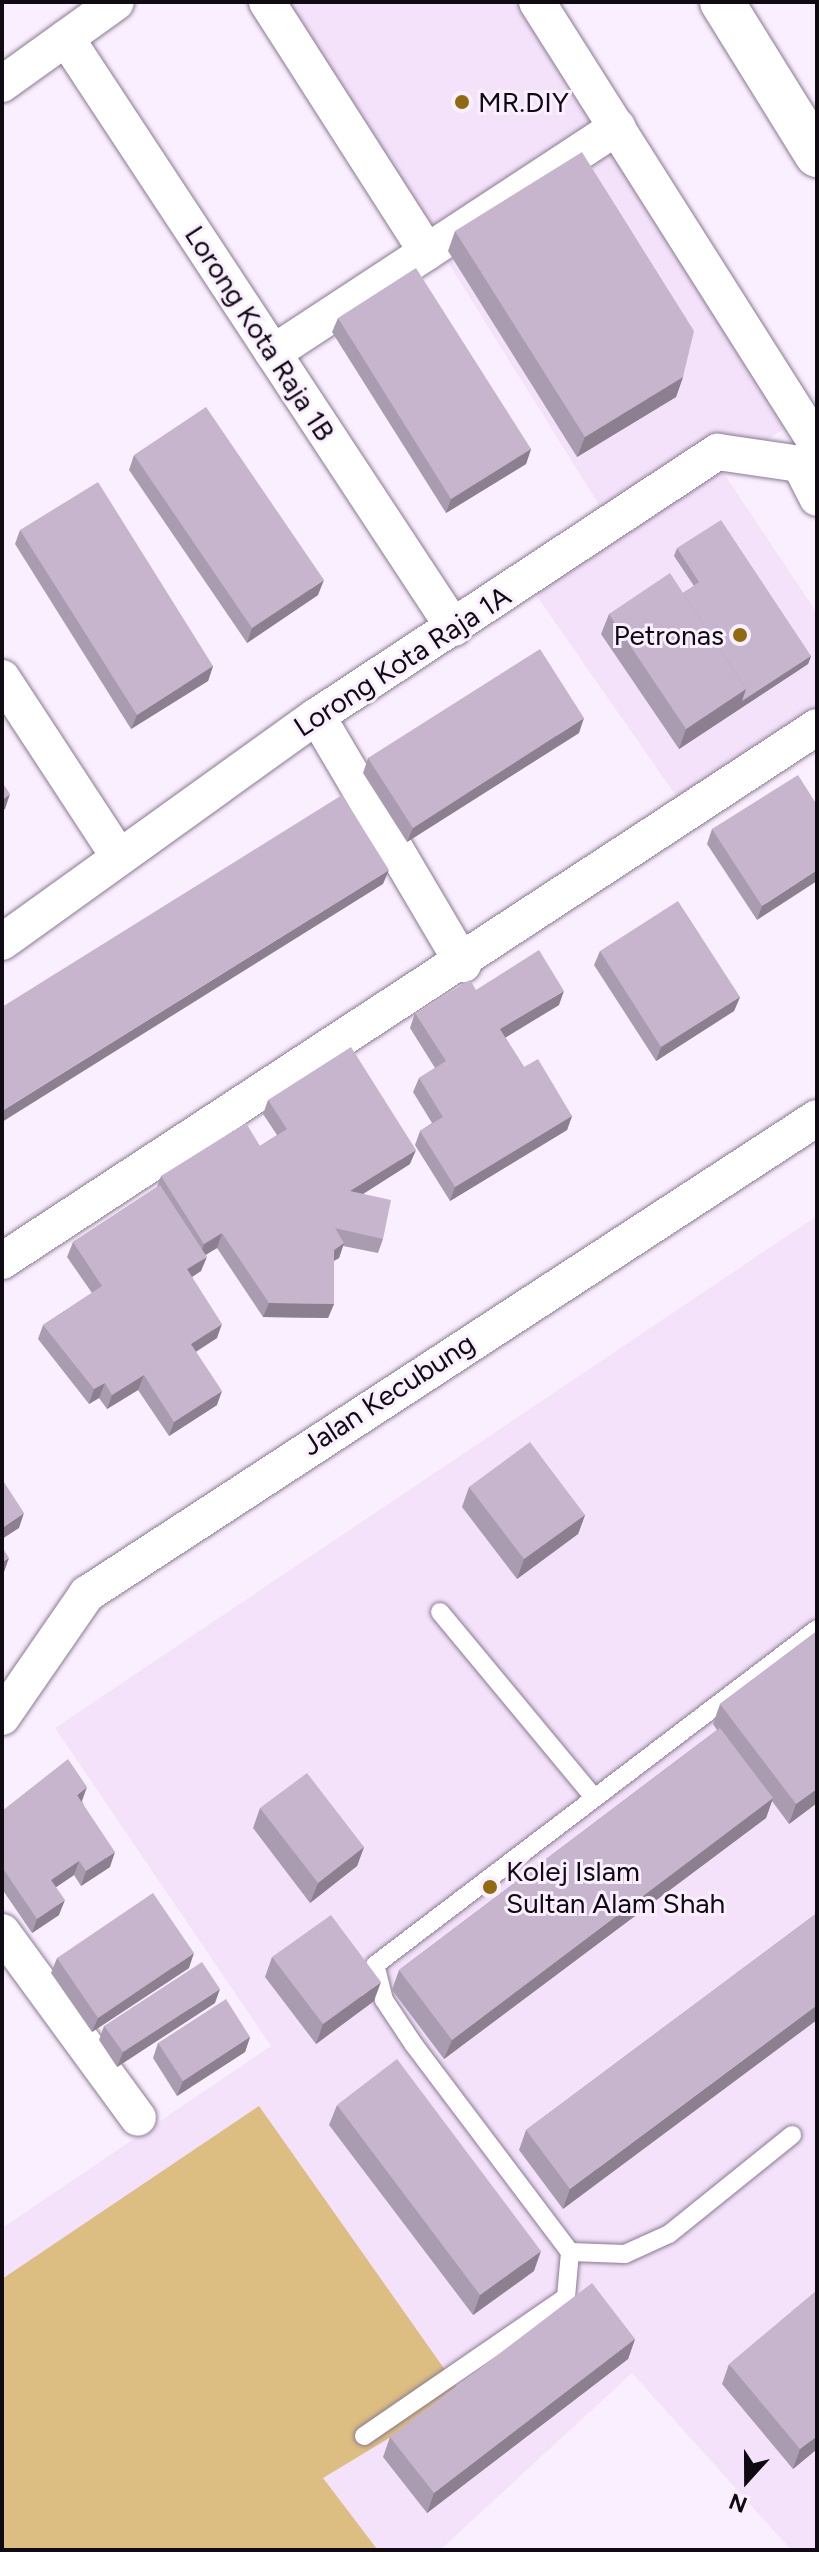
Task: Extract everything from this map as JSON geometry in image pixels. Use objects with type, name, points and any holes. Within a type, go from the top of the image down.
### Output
[{"type":"main road","points":[[722,2],[817,155]]},
{"type":"street","points":[[2,84],[116,2]]},
{"type":"street","points":[[267,2],[427,252]]},
{"type":"street","points":[[537,2],[617,127],[810,448],[817,498]]},
{"type":"street","name":"Lorong Kota Raja 1B","points":[[66,38],[454,628]]},
{"type":"street","points":[[273,353],[617,127]]},
{"type":"street","name":"Lorong Kota Raja 1A","points":[[2,942],[117,854],[317,716],[718,452],[810,448]]},
{"type":"street","points":[[2,678],[117,854]]},
{"type":"street","points":[[317,716],[463,964]]},
{"type":"street","points":[[2,1261],[463,964],[817,727]]},
{"type":"street","name":"Jalan Kecubung","points":[[2,1717],[87,1594],[817,1118]]},
{"type":"street","points":[[2,1932],[138,2118]]},
{"type":"lane","points":[[440,1612],[591,1794]]},
{"type":"lane","points":[[364,2436],[566,2297],[570,2252],[414,2045],[384,2000],[375,1965],[591,1794],[817,1629]]},
{"type":"lane","points":[[570,2252],[625,2254],[669,2234],[792,2135]]},
{"type":"shaded area","points":[[286,2],[515,2],[786,428],[721,469],[817,613],[817,707],[679,800],[536,595],[619,537]]},
{"type":"shaded area","name":"Kolej Islam Sultan Alam Shah","points":[[817,1216],[817,2550],[791,2550],[632,2373],[440,2550],[2,2550],[2,2228],[271,2046],[55,1728]]},
{"type":"shaded area","points":[[259,2106],[462,2394],[323,2478],[377,2549],[2,2550],[2,2279]]},
{"type":"building","points":[[582,152],[694,331],[683,377],[585,437],[455,231]]},
{"type":"building","points":[[416,268],[531,449],[451,499],[338,318]]},
{"type":"building","points":[[206,407],[324,580],[252,628],[134,455]]},
{"type":"building","points":[[98,482],[213,666],[137,715],[20,530]]},
{"type":"building","name":"Petronas","points":[[721,520],[811,656],[742,701],[746,689],[683,593],[699,582],[677,548]]},
{"type":"building","points":[[670,573],[746,689],[686,729],[609,614]]},
{"type":"building","points":[[540,649],[584,718],[413,828],[368,758]]},
{"type":"building","points":[[798,775],[817,805],[817,870],[762,906],[712,829]]},
{"type":"building","points":[[2,782],[10,794],[2,800]]},
{"type":"building","points":[[342,795],[389,870],[2,1111],[2,1007]]},
{"type":"building","points":[[678,901],[740,997],[661,1047],[600,951]]},
{"type":"building","points":[[539,950],[564,991],[500,1029],[524,1067],[538,1059],[572,1116],[455,1187],[420,1131],[443,1117],[419,1078],[446,1061],[415,1013],[470,980],[476,990]]},
{"type":"building","points":[[351,1047],[416,1150],[350,1191],[391,1200],[383,1239],[335,1228],[344,1243],[334,1250],[334,1304],[269,1303],[222,1233],[204,1244],[161,1176],[246,1123],[260,1146],[287,1129],[268,1100]]},
{"type":"building","points":[[160,1185],[207,1257],[187,1269],[222,1324],[191,1344],[222,1391],[174,1422],[144,1375],[112,1395],[105,1383],[94,1389],[43,1325],[102,1286],[73,1242]]},
{"type":"building","points":[[530,1442],[585,1515],[524,1559],[469,1487]]},
{"type":"building","points":[[2,1479],[24,1513],[2,1528]]},
{"type":"building","points":[[2,1547],[9,1558],[2,1562]]},
{"type":"building","points":[[817,1631],[817,1789],[796,1804],[720,1704]]},
{"type":"building","points":[[720,1728],[773,1798],[452,2040],[399,1970]]},
{"type":"building","points":[[68,1759],[87,1787],[77,1795],[115,1852],[86,1871],[79,1861],[51,1880],[65,1900],[37,1919],[2,1867],[2,1811]]},
{"type":"building","points":[[307,1773],[364,1847],[318,1883],[260,1808]]},
{"type":"building","points":[[153,1893],[194,1953],[98,2018],[57,1958]]},
{"type":"building","points":[[817,1913],[817,2005],[570,2189],[526,2130]]},
{"type":"building","points":[[331,1915],[381,1982],[323,2024],[272,1957]]},
{"type":"building","points":[[202,1962],[220,1989],[123,2052],[104,2026]]},
{"type":"building","points":[[226,1999],[250,2037],[183,2081],[158,2043]]},
{"type":"building","points":[[397,2059],[541,2251],[480,2295],[337,2105]]},
{"type":"building","points":[[592,2283],[635,2339],[434,2493],[390,2437]]},
{"type":"building","points":[[817,2290],[817,2436],[800,2449],[729,2364]]},
{"type":"place","name":"MR.DIY","points":[[462,102]]},
{"type":"place","name":"Petronas","points":[[740,635]]},
{"type":"place","name":"Kolej Islam Sultan Alam Shah","points":[[490,1887]]}]
